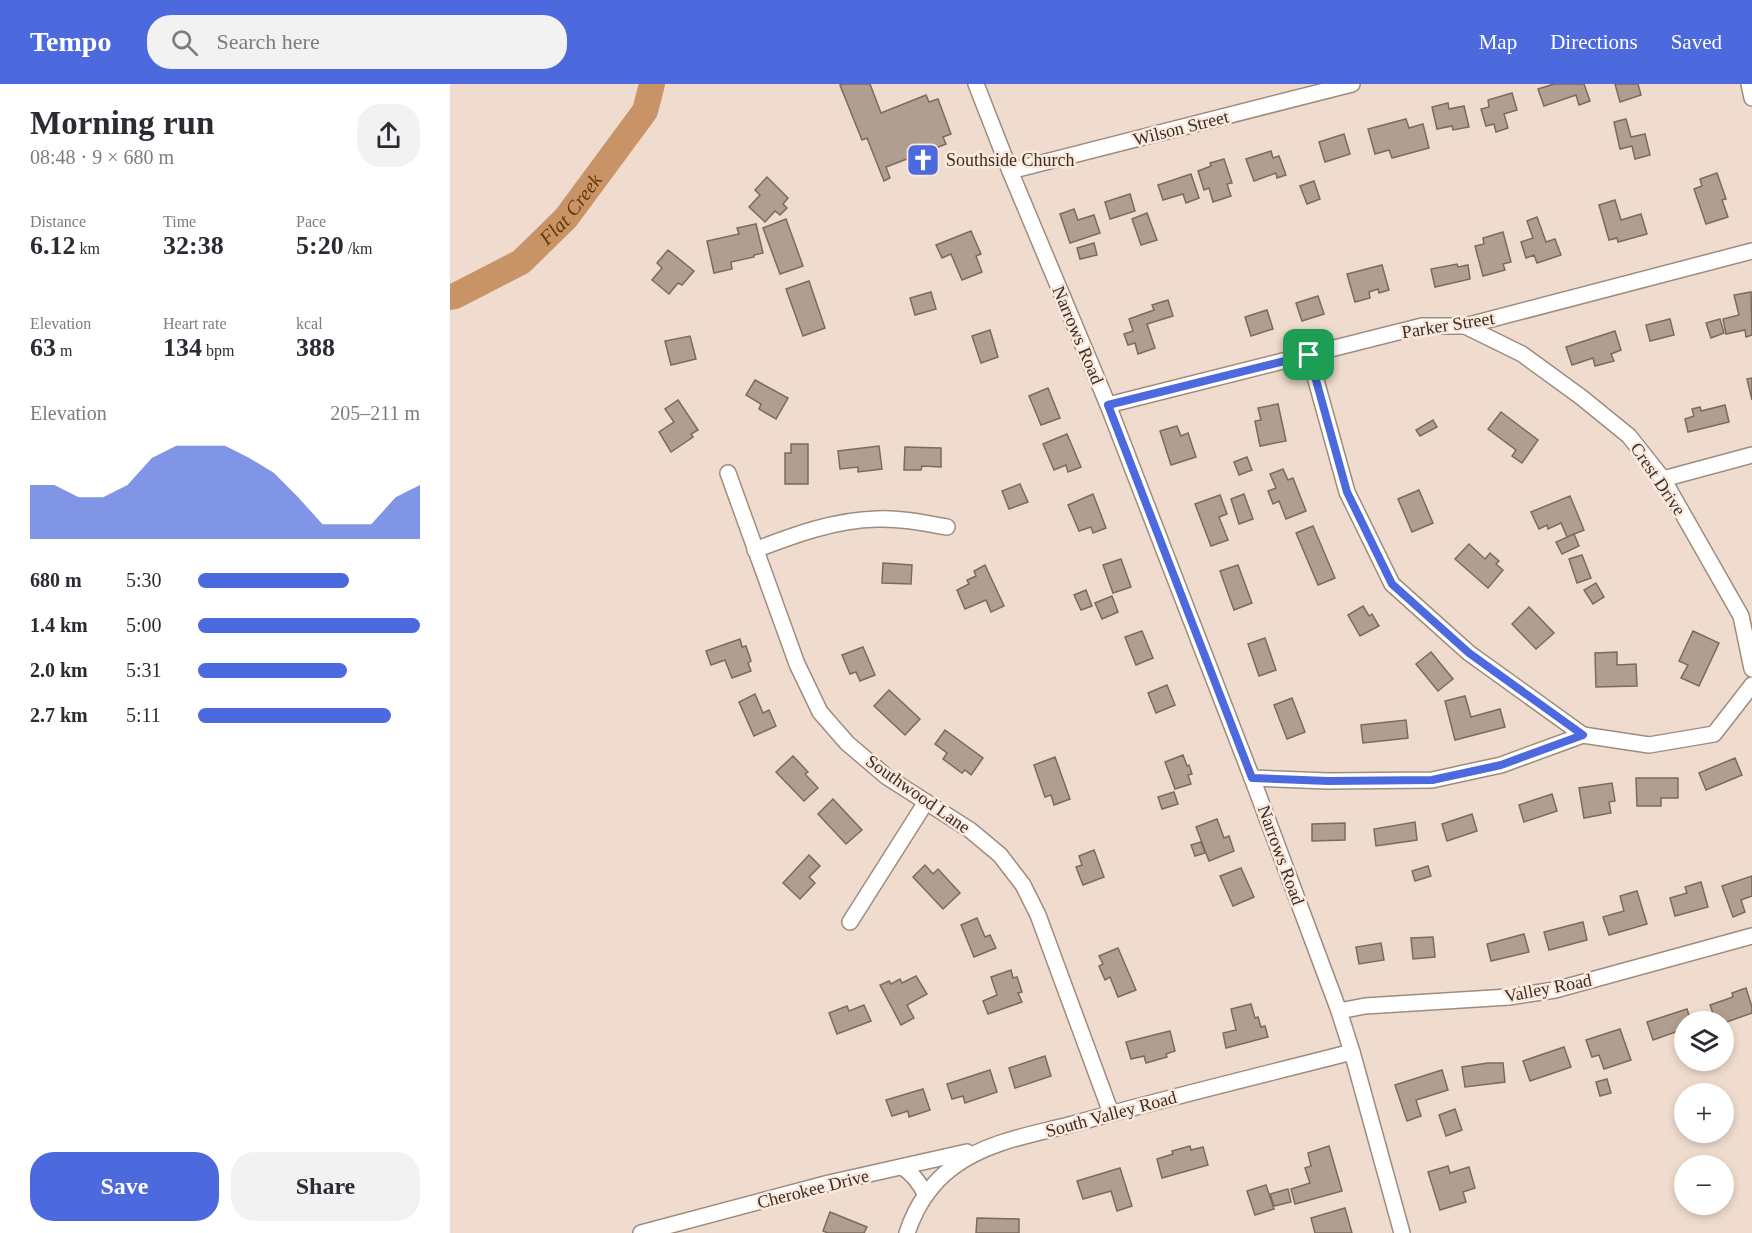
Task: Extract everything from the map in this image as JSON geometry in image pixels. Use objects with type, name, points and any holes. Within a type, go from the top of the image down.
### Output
[{"type":"street","name":"Narrows Road","points":[[976,84],[1108,405],[1339,1011],[1402,1233]]},
{"type":"street","name":"Wilson Street","points":[[1010,171],[1352,84]]},
{"type":"street","points":[[1749,84],[1752,98]]},
{"type":"street","name":"Parker Street","points":[[1108,405],[1422,326],[1465,326],[1752,251]]},
{"type":"street","name":"Crest Drive","points":[[1465,326],[1522,354],[1629,436],[1663,479],[1741,616],[1752,669]]},
{"type":"street","points":[[1309,355],[1347,492],[1392,584],[1469,653],[1583,735],[1649,745],[1714,734],[1752,685]]},
{"type":"street","points":[[1663,479],[1752,455]]},
{"type":"street","name":"Southwood Lane","points":[[728,473],[797,664],[820,712],[847,743],[887,777],[985,842],[1000,855],[1023,885],[1038,915],[1111,1113]]},
{"type":"street","points":[[755,550],[832,524],[876,519],[902,520],[947,527]]},
{"type":"street","points":[[1252,778],[1328,781],[1432,780],[1501,765],[1583,735]]},
{"type":"street","points":[[850,922],[926,802]]},
{"type":"street","name":"Valley Road","points":[[1339,1011],[1365,1006],[1509,997],[1555,990],[1752,936]]},
{"type":"street","name":"South Valley Road","points":[[907,1233],[930,1188],[954,1166],[985,1148],[1111,1113],[1352,1052]]},
{"type":"street","name":"Cherokee Drive","points":[[641,1233],[829,1183],[985,1148]]},
{"type":"street","points":[[902,1167],[908,1171],[926,1195]]},
{"type":"building","points":[[870,84],[881,113],[926,95],[929,102],[938,99],[951,134],[943,137],[946,144],[886,167],[890,178],[884,181],[867,138],[862,140],[840,85]]},
{"type":"building","points":[[1554,84],[1584,84],[1590,101],[1579,105],[1576,95],[1544,106],[1538,89]]},
{"type":"building","points":[[1615,84],[1638,84],[1641,95],[1620,102]]},
{"type":"building","points":[[1512,93],[1517,110],[1504,114],[1508,128],[1496,132],[1494,124],[1486,126],[1481,109],[1489,107],[1488,100]]},
{"type":"building","points":[[1448,103],[1449,109],[1464,106],[1469,127],[1453,130],[1452,126],[1437,129],[1432,107]]},
{"type":"building","points":[[1406,119],[1409,128],[1423,124],[1429,148],[1392,158],[1389,150],[1375,154],[1368,129]]},
{"type":"building","points":[[1626,119],[1631,137],[1645,134],[1650,155],[1635,159],[1632,146],[1620,149],[1614,122]]},
{"type":"building","points":[[1344,134],[1350,154],[1325,162],[1319,142]]},
{"type":"building","points":[[1271,151],[1273,158],[1279,156],[1286,175],[1277,178],[1276,173],[1254,181],[1246,159]]},
{"type":"building","points":[[1224,159],[1232,183],[1227,184],[1231,196],[1213,202],[1209,188],[1204,190],[1198,171],[1211,166],[1210,163]]},
{"type":"building","points":[[1717,173],[1726,199],[1722,200],[1728,217],[1706,224],[1694,189],[1702,186],[1700,179]]},
{"type":"building","points":[[1191,174],[1199,198],[1186,203],[1183,194],[1163,200],[1158,185]]},
{"type":"building","points":[[767,177],[788,198],[783,204],[787,208],[780,215],[775,211],[765,222],[749,207],[760,195],[755,190]]},
{"type":"building","points":[[1314,181],[1320,199],[1307,204],[1300,186]]},
{"type":"building","points":[[1130,194],[1135,211],[1110,219],[1105,202]]},
{"type":"building","points":[[1615,200],[1621,220],[1641,214],[1647,234],[1618,242],[1617,238],[1609,240],[1599,205]]},
{"type":"building","points":[[1074,209],[1078,220],[1094,215],[1100,233],[1070,243],[1060,214]]},
{"type":"building","points":[[1147,213],[1157,240],[1141,245],[1132,219]]},
{"type":"building","points":[[1537,217],[1546,242],[1555,239],[1561,255],[1537,263],[1534,255],[1526,258],[1521,242],[1533,238],[1527,221]]},
{"type":"building","points":[[786,219],[803,266],[780,274],[763,228]]},
{"type":"building","points":[[756,224],[763,253],[731,262],[732,269],[714,273],[707,241],[739,234],[737,228]]},
{"type":"building","points":[[971,231],[981,254],[976,256],[982,272],[962,280],[951,254],[942,258],[936,245]]},
{"type":"building","points":[[1503,232],[1511,262],[1503,264],[1505,270],[1483,276],[1475,246],[1484,244],[1483,238]]},
{"type":"building","points":[[1094,243],[1097,255],[1080,259],[1077,248]]},
{"type":"building","points":[[668,250],[694,271],[682,285],[678,283],[669,294],[652,280],[662,268],[657,263]]},
{"type":"building","points":[[1457,264],[1458,267],[1468,265],[1470,279],[1435,287],[1431,269]]},
{"type":"building","points":[[1382,265],[1389,290],[1379,293],[1378,289],[1369,292],[1370,298],[1355,302],[1347,274]]},
{"type":"building","points":[[809,281],[825,328],[803,336],[786,289]]},
{"type":"building","points":[[931,292],[936,309],[915,315],[910,298]]},
{"type":"building","points":[[1751,292],[1752,335],[1746,337],[1745,330],[1726,334],[1723,319],[1739,315],[1734,295]]},
{"type":"building","points":[[1318,296],[1324,314],[1302,321],[1296,303]]},
{"type":"building","points":[[1168,300],[1173,316],[1147,324],[1155,348],[1138,354],[1135,343],[1128,345],[1124,334],[1133,331],[1129,319],[1154,310],[1152,305]]},
{"type":"building","points":[[1267,310],[1273,329],[1251,336],[1245,317]]},
{"type":"building","points":[[1670,319],[1674,335],[1650,341],[1646,325]]},
{"type":"building","points":[[1720,319],[1724,333],[1711,338],[1706,323]]},
{"type":"building","points":[[990,330],[998,357],[981,363],[972,336]]},
{"type":"building","points":[[1615,331],[1621,350],[1611,354],[1614,361],[1595,366],[1593,358],[1572,365],[1566,347]]},
{"type":"building","points":[[690,336],[696,359],[671,365],[665,341]]},
{"type":"building","points":[[1752,378],[1752,400],[1747,379]]},
{"type":"building","points":[[755,380],[788,398],[776,419],[759,409],[761,404],[746,395]]},
{"type":"building","points":[[1048,388],[1060,418],[1041,425],[1029,396]]},
{"type":"building","points":[[678,400],[698,430],[691,434],[693,437],[671,452],[659,432],[674,422],[665,409]]},
{"type":"building","points":[[1278,404],[1286,441],[1260,446],[1255,421],[1261,420],[1258,408]]},
{"type":"building","points":[[1725,405],[1729,422],[1688,432],[1685,419],[1694,416],[1692,409],[1700,407],[1701,411]]},
{"type":"building","points":[[1501,412],[1538,440],[1522,463],[1512,456],[1516,450],[1488,429]]},
{"type":"building","points":[[1433,420],[1437,427],[1420,436],[1416,430]]},
{"type":"building","points":[[1177,426],[1181,436],[1188,433],[1196,457],[1171,465],[1160,431]]},
{"type":"building","points":[[1067,434],[1081,467],[1068,472],[1066,465],[1054,470],[1043,444]]},
{"type":"building","points":[[791,444],[808,444],[808,484],[785,484],[785,453],[791,453]]},
{"type":"building","points":[[879,446],[882,469],[858,472],[858,467],[840,469],[838,451]]},
{"type":"building","points":[[905,447],[941,448],[941,467],[922,466],[921,470],[904,470]]},
{"type":"building","points":[[1247,457],[1252,470],[1239,475],[1234,462]]},
{"type":"building","points":[[1283,469],[1288,480],[1293,478],[1306,511],[1286,519],[1279,501],[1273,504],[1268,491],[1276,488],[1270,474]]},
{"type":"building","points":[[1020,484],[1028,502],[1009,509],[1002,491]]},
{"type":"building","points":[[1419,490],[1433,523],[1412,532],[1398,499]]},
{"type":"building","points":[[1093,494],[1106,528],[1093,533],[1091,527],[1079,531],[1068,505]]},
{"type":"building","points":[[1244,494],[1253,519],[1239,524],[1231,499]]},
{"type":"building","points":[[1220,495],[1227,514],[1219,517],[1228,540],[1211,546],[1195,504]]},
{"type":"building","points":[[1570,496],[1584,530],[1567,537],[1561,523],[1548,529],[1547,525],[1539,529],[1531,512]]},
{"type":"building","points":[[1313,526],[1335,578],[1318,585],[1296,533]]},
{"type":"building","points":[[1574,534],[1579,546],[1562,554],[1556,542]]},
{"type":"building","points":[[1469,544],[1485,559],[1490,553],[1499,561],[1496,564],[1503,570],[1488,588],[1455,559]]},
{"type":"building","points":[[1582,555],[1591,578],[1577,583],[1569,559]]},
{"type":"building","points":[[1121,559],[1131,587],[1113,593],[1103,565]]},
{"type":"building","points":[[883,563],[912,565],[911,584],[882,583]]},
{"type":"building","points":[[985,565],[1004,606],[991,612],[986,600],[965,609],[957,590],[969,584],[967,580],[976,576],[974,571]]},
{"type":"building","points":[[1238,565],[1252,603],[1234,610],[1220,571]]},
{"type":"building","points":[[1596,583],[1604,597],[1593,604],[1584,590]]},
{"type":"building","points":[[1086,590],[1092,606],[1081,610],[1074,595]]},
{"type":"building","points":[[1112,596],[1118,612],[1102,619],[1095,603]]},
{"type":"building","points":[[1363,606],[1369,616],[1372,614],[1379,626],[1360,636],[1348,615]]},
{"type":"building","points":[[1529,607],[1554,633],[1536,649],[1512,624]]},
{"type":"building","points":[[1142,631],[1153,658],[1136,665],[1125,637]]},
{"type":"building","points":[[1693,631],[1719,643],[1699,686],[1681,678],[1688,665],[1679,661]]},
{"type":"building","points":[[1265,638],[1276,670],[1259,676],[1248,644]]},
{"type":"building","points":[[740,639],[742,647],[746,646],[751,661],[748,663],[751,671],[732,678],[725,660],[711,665],[706,651]]},
{"type":"building","points":[[863,647],[875,675],[860,681],[856,672],[850,674],[842,655]]},
{"type":"building","points":[[1431,652],[1453,679],[1438,691],[1416,664]]},
{"type":"building","points":[[1617,652],[1617,665],[1636,664],[1637,686],[1596,687],[1595,653]]},
{"type":"building","points":[[1167,685],[1175,705],[1156,713],[1148,693]]},
{"type":"building","points":[[889,690],[920,719],[905,735],[874,706]]},
{"type":"building","points":[[755,694],[763,713],[769,710],[776,726],[754,736],[739,702]]},
{"type":"building","points":[[1465,696],[1471,717],[1500,709],[1505,727],[1455,740],[1445,701]]},
{"type":"building","points":[[1292,698],[1305,732],[1287,739],[1274,705]]},
{"type":"building","points":[[1406,720],[1408,738],[1363,743],[1361,725]]},
{"type":"building","points":[[945,730],[983,758],[971,775],[965,770],[962,773],[943,759],[947,753],[935,744]]},
{"type":"building","points":[[1183,755],[1192,774],[1188,775],[1191,784],[1175,789],[1165,762]]},
{"type":"building","points":[[793,756],[808,772],[805,774],[818,788],[804,801],[776,772]]},
{"type":"building","points":[[1055,757],[1070,799],[1054,805],[1051,795],[1045,797],[1034,765]]},
{"type":"building","points":[[1735,758],[1742,775],[1706,790],[1699,773]]},
{"type":"building","points":[[1636,778],[1678,778],[1678,798],[1661,798],[1661,806],[1637,806]]},
{"type":"building","points":[[1612,783],[1615,801],[1609,802],[1611,813],[1584,818],[1579,788]]},
{"type":"building","points":[[1174,792],[1178,804],[1162,809],[1158,797]]},
{"type":"building","points":[[1552,794],[1557,811],[1524,822],[1519,805]]},
{"type":"building","points":[[833,799],[862,830],[846,844],[818,814]]},
{"type":"building","points":[[1472,814],[1477,831],[1447,841],[1442,824]]},
{"type":"building","points":[[1217,819],[1224,838],[1229,836],[1234,851],[1209,861],[1196,827]]},
{"type":"building","points":[[1415,822],[1417,840],[1376,846],[1374,829]]},
{"type":"building","points":[[1345,823],[1345,840],[1312,841],[1312,824]]},
{"type":"building","points":[[1201,842],[1205,853],[1195,856],[1191,845]]},
{"type":"building","points":[[1094,850],[1104,877],[1083,885],[1076,867],[1082,865],[1079,856]]},
{"type":"building","points":[[809,855],[820,866],[809,877],[815,883],[800,899],[783,883]]},
{"type":"building","points":[[925,865],[933,874],[938,869],[960,893],[943,909],[913,877]]},
{"type":"building","points":[[1428,866],[1431,876],[1415,881],[1412,871]]},
{"type":"building","points":[[1241,868],[1254,897],[1233,906],[1220,876]]},
{"type":"building","points":[[1752,876],[1752,896],[1741,900],[1745,912],[1733,917],[1722,886]]},
{"type":"building","points":[[1701,882],[1708,907],[1675,916],[1670,898],[1687,893],[1685,887]]},
{"type":"building","points":[[1637,891],[1647,924],[1609,935],[1603,917],[1624,911],[1620,896]]},
{"type":"building","points":[[977,918],[985,937],[990,935],[996,948],[974,957],[961,925]]},
{"type":"building","points":[[1583,922],[1587,940],[1549,950],[1544,932]]},
{"type":"building","points":[[1524,934],[1529,952],[1491,961],[1487,944]]},
{"type":"building","points":[[1433,937],[1435,957],[1413,959],[1411,938]]},
{"type":"building","points":[[1381,943],[1384,960],[1359,964],[1356,947]]},
{"type":"building","points":[[1118,948],[1136,990],[1118,997],[1110,977],[1105,980],[1099,966],[1103,964],[1099,956]]},
{"type":"building","points":[[1011,970],[1013,978],[1017,977],[1022,992],[1018,993],[1022,1002],[988,1014],[983,1001],[997,995],[991,977]]},
{"type":"building","points":[[916,976],[927,994],[907,1005],[914,1018],[901,1025],[880,985],[889,981],[891,984],[900,979],[902,983]]},
{"type":"building","points":[[1746,988],[1752,1013],[1734,1019],[1734,1011],[1712,1011],[1710,1005],[1733,997],[1732,993]]},
{"type":"building","points":[[1251,1004],[1255,1018],[1258,1017],[1261,1027],[1265,1026],[1268,1037],[1226,1048],[1223,1033],[1236,1030],[1231,1009]]},
{"type":"building","points":[[864,1005],[871,1021],[837,1034],[829,1013],[847,1006],[849,1011]]},
{"type":"building","points":[[1674,1013],[1674,1033],[1653,1040],[1647,1022]]},
{"type":"building","points":[[1620,1029],[1631,1060],[1604,1069],[1599,1055],[1592,1057],[1586,1040]]},
{"type":"building","points":[[1170,1031],[1175,1051],[1166,1054],[1167,1057],[1146,1063],[1144,1056],[1131,1059],[1126,1042]]},
{"type":"building","points":[[1564,1047],[1571,1067],[1530,1081],[1523,1061]]},
{"type":"building","points":[[1045,1056],[1051,1076],[1015,1088],[1009,1068]]},
{"type":"building","points":[[1503,1063],[1505,1082],[1465,1087],[1462,1067]]},
{"type":"building","points":[[990,1070],[997,1092],[965,1103],[963,1096],[952,1099],[947,1084]]},
{"type":"building","points":[[1442,1070],[1448,1090],[1416,1100],[1421,1116],[1407,1121],[1395,1085]]},
{"type":"building","points":[[1607,1079],[1611,1093],[1600,1096],[1596,1082]]},
{"type":"building","points":[[923,1089],[930,1110],[909,1117],[908,1111],[892,1116],[886,1100]]},
{"type":"building","points":[[1455,1109],[1462,1130],[1446,1136],[1439,1115]]},
{"type":"building","points":[[1190,1146],[1191,1150],[1203,1147],[1208,1165],[1162,1178],[1157,1159],[1173,1154],[1172,1151]]},
{"type":"building","points":[[1329,1146],[1342,1191],[1295,1204],[1291,1189],[1310,1183],[1305,1168],[1311,1166],[1308,1153]]},
{"type":"building","points":[[1448,1166],[1450,1173],[1469,1167],[1475,1188],[1463,1192],[1466,1202],[1440,1210],[1428,1172]]},
{"type":"building","points":[[1120,1168],[1132,1206],[1117,1211],[1111,1191],[1083,1199],[1077,1181]]},
{"type":"building","points":[[1266,1185],[1274,1209],[1255,1215],[1247,1191]]},
{"type":"building","points":[[1288,1189],[1291,1202],[1274,1206],[1270,1194]]},
{"type":"building","points":[[1345,1208],[1352,1233],[1315,1233],[1311,1218]]},
{"type":"building","points":[[830,1212],[867,1227],[864,1233],[823,1231]]},
{"type":"building","points":[[977,1218],[1019,1219],[1019,1233],[976,1233]]},
{"type":"waterway","name":"Flat Creek","points":[[450,297],[521,262],[566,218],[645,111],[652,84]]},
{"type":"place","name":"Southside Church","points":[[923,160]]},
{"type":"route","points":[[1309,355],[1347,492],[1392,584],[1469,653],[1583,735],[1501,765],[1432,780],[1328,781],[1252,778],[1108,405],[1309,355]]}]
